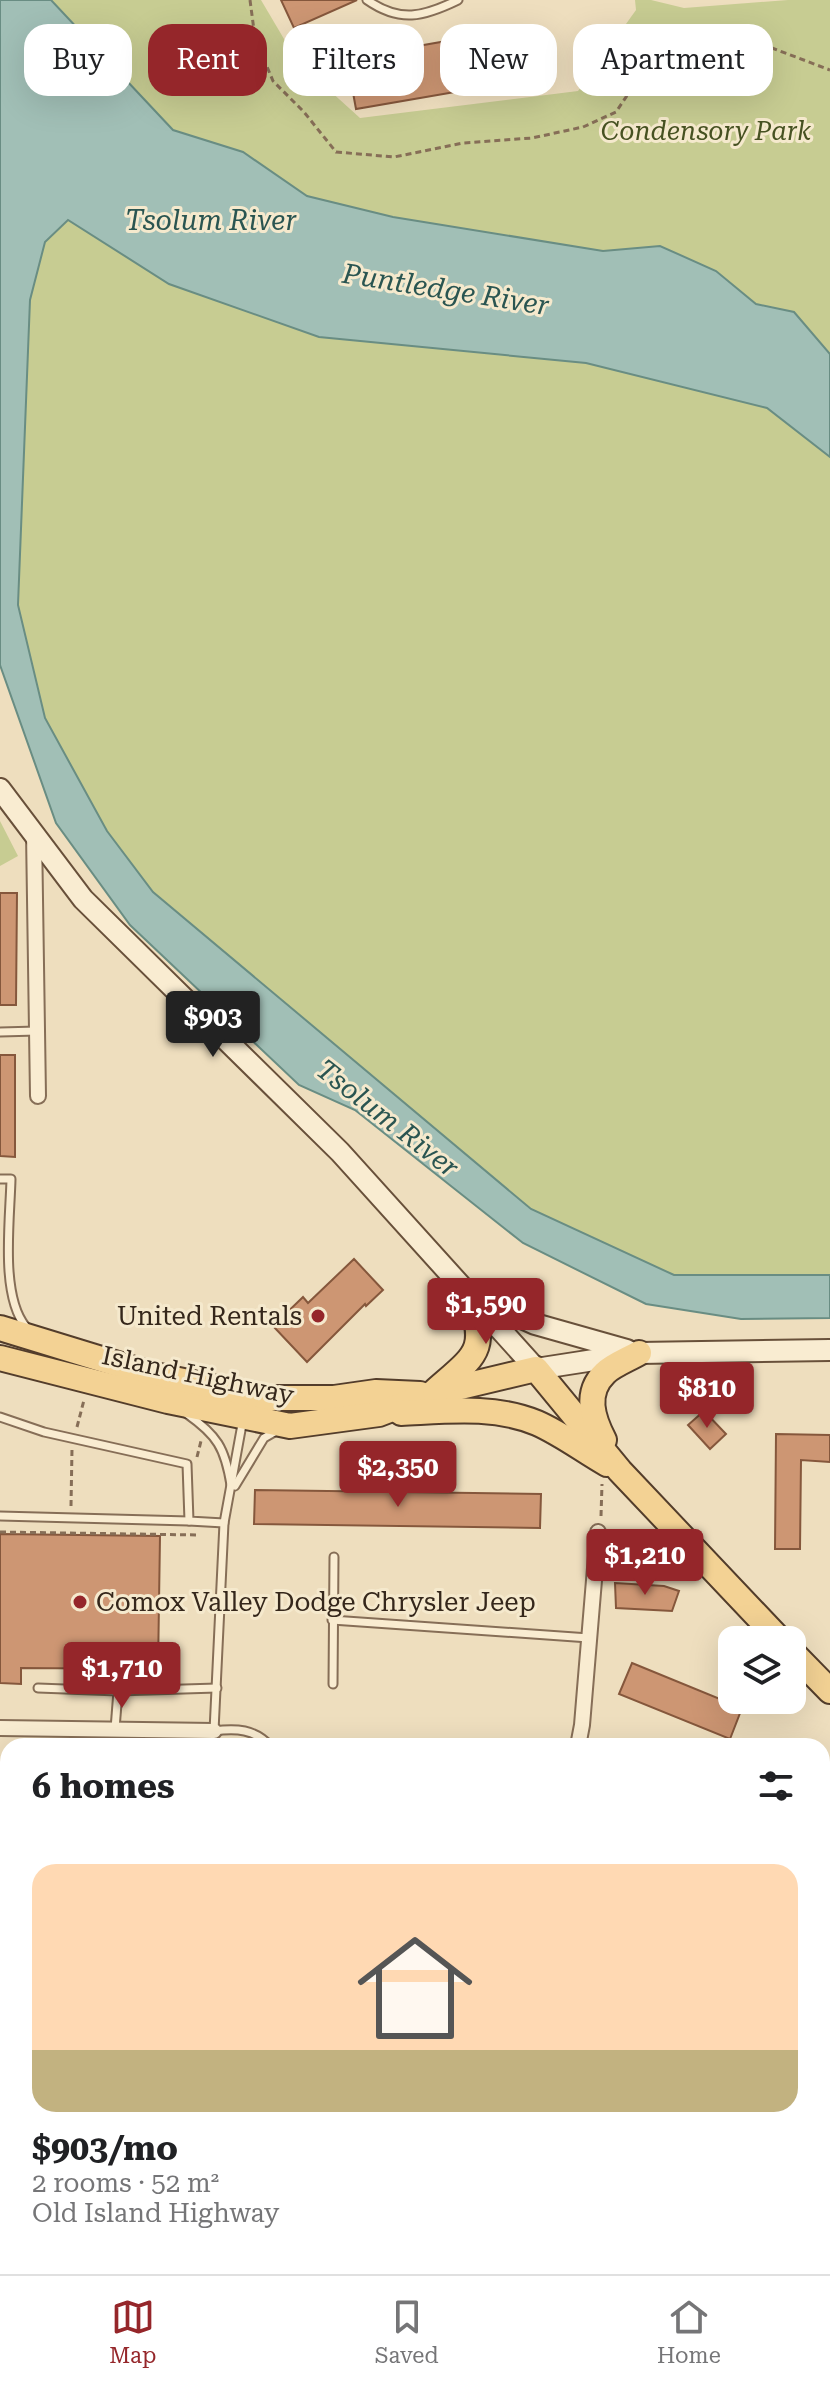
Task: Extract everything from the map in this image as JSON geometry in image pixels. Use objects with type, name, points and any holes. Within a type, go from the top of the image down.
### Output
[{"type":"main road","points":[[0,789],[83,899],[340,1152],[536,1369],[611,1475]]},
{"type":"main road","points":[[468,1293],[548,1329],[639,1353]]},
{"type":"main road","points":[[431,1394],[470,1360],[478,1345],[479,1324],[468,1293]]},
{"type":"main road","name":"Island Highway","points":[[0,1328],[150,1374],[264,1398],[334,1398],[376,1392],[431,1394]]},
{"type":"main road","points":[[536,1369],[639,1353],[830,1350]]},
{"type":"main road","points":[[611,1475],[590,1401],[604,1373],[639,1353]]},
{"type":"main road","name":"Island Highway","points":[[0,1358],[168,1401],[290,1426],[379,1414],[431,1394],[536,1369]]},
{"type":"main road","points":[[379,1414],[470,1409],[515,1415],[560,1435],[611,1475],[766,1626]]},
{"type":"main road","points":[[806,1666],[830,1691]]},
{"type":"street","points":[[34,833],[38,1096]]},
{"type":"street","points":[[579,1738],[600,1526]]},
{"type":"street","points":[[0,1728],[214,1731]]},
{"type":"lane","points":[[367,0],[396,16],[427,13],[458,0]]},
{"type":"lane","points":[[0,1032],[37,1031]]},
{"type":"lane","points":[[0,1179],[11,1179],[9,1287],[17,1317],[38,1341]]},
{"type":"lane","points":[[259,1738],[251,1732],[232,1729],[214,1731],[224,1523],[244,1417],[264,1398]]},
{"type":"lane","points":[[168,1401],[204,1426],[222,1446],[232,1491]]},
{"type":"lane","points":[[0,1417],[44,1432],[187,1464],[189,1521]]},
{"type":"lane","points":[[232,1491],[264,1438],[290,1426]]},
{"type":"lane","points":[[0,1516],[224,1523]]},
{"type":"lane","points":[[333,1684],[334,1557]]},
{"type":"lane","points":[[332,1620],[590,1638]]},
{"type":"lane","points":[[38,1688],[118,1691],[217,1688]]},
{"type":"lane","points":[[115,1729],[118,1691]]},
{"type":"path","points":[[250,0],[255,38],[273,81],[304,112],[336,152],[394,157],[463,143],[532,138],[583,127],[616,112],[646,67],[753,29],[772,48],[830,70]]},
{"type":"path","points":[[76,1431],[84,1398]]},
{"type":"path","points":[[197,1458],[203,1438]]},
{"type":"path","points":[[71,1509],[72,1448]]},
{"type":"path","points":[[600,1526],[611,1475]]},
{"type":"path","points":[[0,1532],[199,1535]]},
{"type":"green space","name":"Condensory Park","points":[[51,0],[261,0],[283,37],[283,96],[336,96],[360,118],[573,92],[573,96],[773,96],[773,24],[626,24],[636,10],[635,0],[651,0],[684,8],[830,0],[830,354],[794,312],[756,304],[716,271],[660,246],[603,251],[393,217],[307,196],[243,152],[173,130],[132,86],[132,24],[74,24]]},
{"type":"green space","points":[[69,220],[169,284],[319,337],[586,363],[767,408],[830,457],[830,1275],[674,1275],[531,1209],[153,892],[107,831],[45,718],[18,605],[30,300],[45,242]]},
{"type":"green space","points":[[0,821],[18,856],[0,866]]},
{"type":"water","name":"Tsolum River","points":[[0,0],[51,0],[74,24],[24,24],[24,96],[132,96],[132,86],[173,130],[243,152],[307,196],[393,217],[603,251],[660,246],[716,271],[756,304],[794,312],[830,354],[830,457],[767,408],[586,363],[319,337],[169,284],[68,220],[45,242],[30,300],[18,605],[45,718],[107,831],[153,892],[531,1209],[674,1275],[830,1275],[830,1318],[741,1319],[646,1304],[523,1243],[355,1110],[299,1085],[130,925],[56,823],[0,665]]},
{"type":"building","points":[[281,0],[357,0],[303,24],[292,24]]},
{"type":"building","points":[[440,42],[440,94],[356,109],[354,96],[424,96],[424,45]]},
{"type":"building","points":[[0,893],[17,893],[16,1005],[0,1005]]},
{"type":"building","points":[[0,1055],[15,1055],[15,1157],[0,1156]]},
{"type":"building","name":"United Rentals","points":[[354,1259],[383,1290],[307,1362],[273,1326],[303,1297],[308,1303]]},
{"type":"building","points":[[704,1411],[726,1434],[710,1449],[688,1425]]},
{"type":"building","points":[[776,1434],[830,1435],[830,1462],[801,1460],[800,1549],[775,1549]]},
{"type":"building","points":[[255,1490],[541,1494],[540,1528],[254,1524]]},
{"type":"building","name":"Comox Valley Dodge Chrysler Jeep","points":[[0,1534],[160,1536],[158,1669],[21,1668],[21,1684],[0,1683]]},
{"type":"building","points":[[615,1583],[664,1586],[679,1591],[672,1611],[616,1608]]},
{"type":"building","points":[[632,1663],[718,1698],[718,1714],[740,1714],[730,1738],[619,1694]]},
{"type":"place","name":"United Rentals","points":[[318,1316]]},
{"type":"place","name":"Comox Valley Dodge Chrysler Jeep","points":[[80,1602]]},
{"type":"water label","name":"Puntledge River","points":[[446,289]]}]
